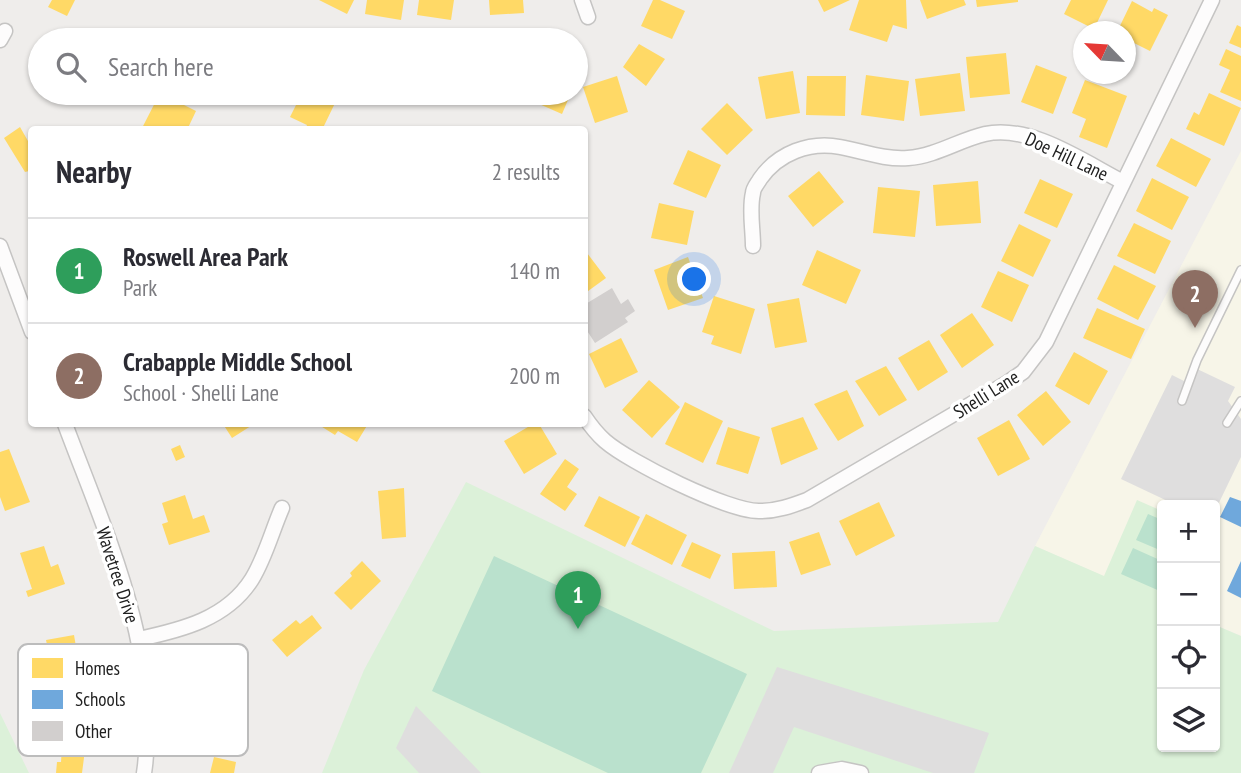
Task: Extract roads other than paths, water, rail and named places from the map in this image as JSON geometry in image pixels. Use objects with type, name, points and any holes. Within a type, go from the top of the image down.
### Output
[{"type":"street","points":[[582,0],[588,17]]},
{"type":"street","name":"Shelli Lane","points":[[588,421],[604,440],[629,458],[723,503],[759,511],[784,509],[807,500],[1007,383],[1023,372],[1046,342],[1211,0]]},
{"type":"street","name":"Doe Hill Lane","points":[[753,246],[752,191],[768,168],[791,152],[817,145],[837,146],[887,158],[908,158],[932,154],[985,134],[1014,132],[1037,138],[1124,182]]},
{"type":"street","points":[[0,246],[28,321]]},
{"type":"street","name":"Wavetree Drive","points":[[66,427],[122,578],[139,644]]},
{"type":"street","points":[[138,639],[183,630],[222,610],[240,594],[252,579],[282,508]]},
{"type":"street","points":[[819,773],[842,769],[860,773]]},
{"type":"lane","points":[[1182,401],[1197,360],[1241,270]]},
{"type":"lane","points":[[1227,423],[1240,407]]},
{"type":"place","name":"Crabapple Middle School","points":[[1195,328]]},
{"type":"place","name":"Roswell Area Park","points":[[578,629]]}]
